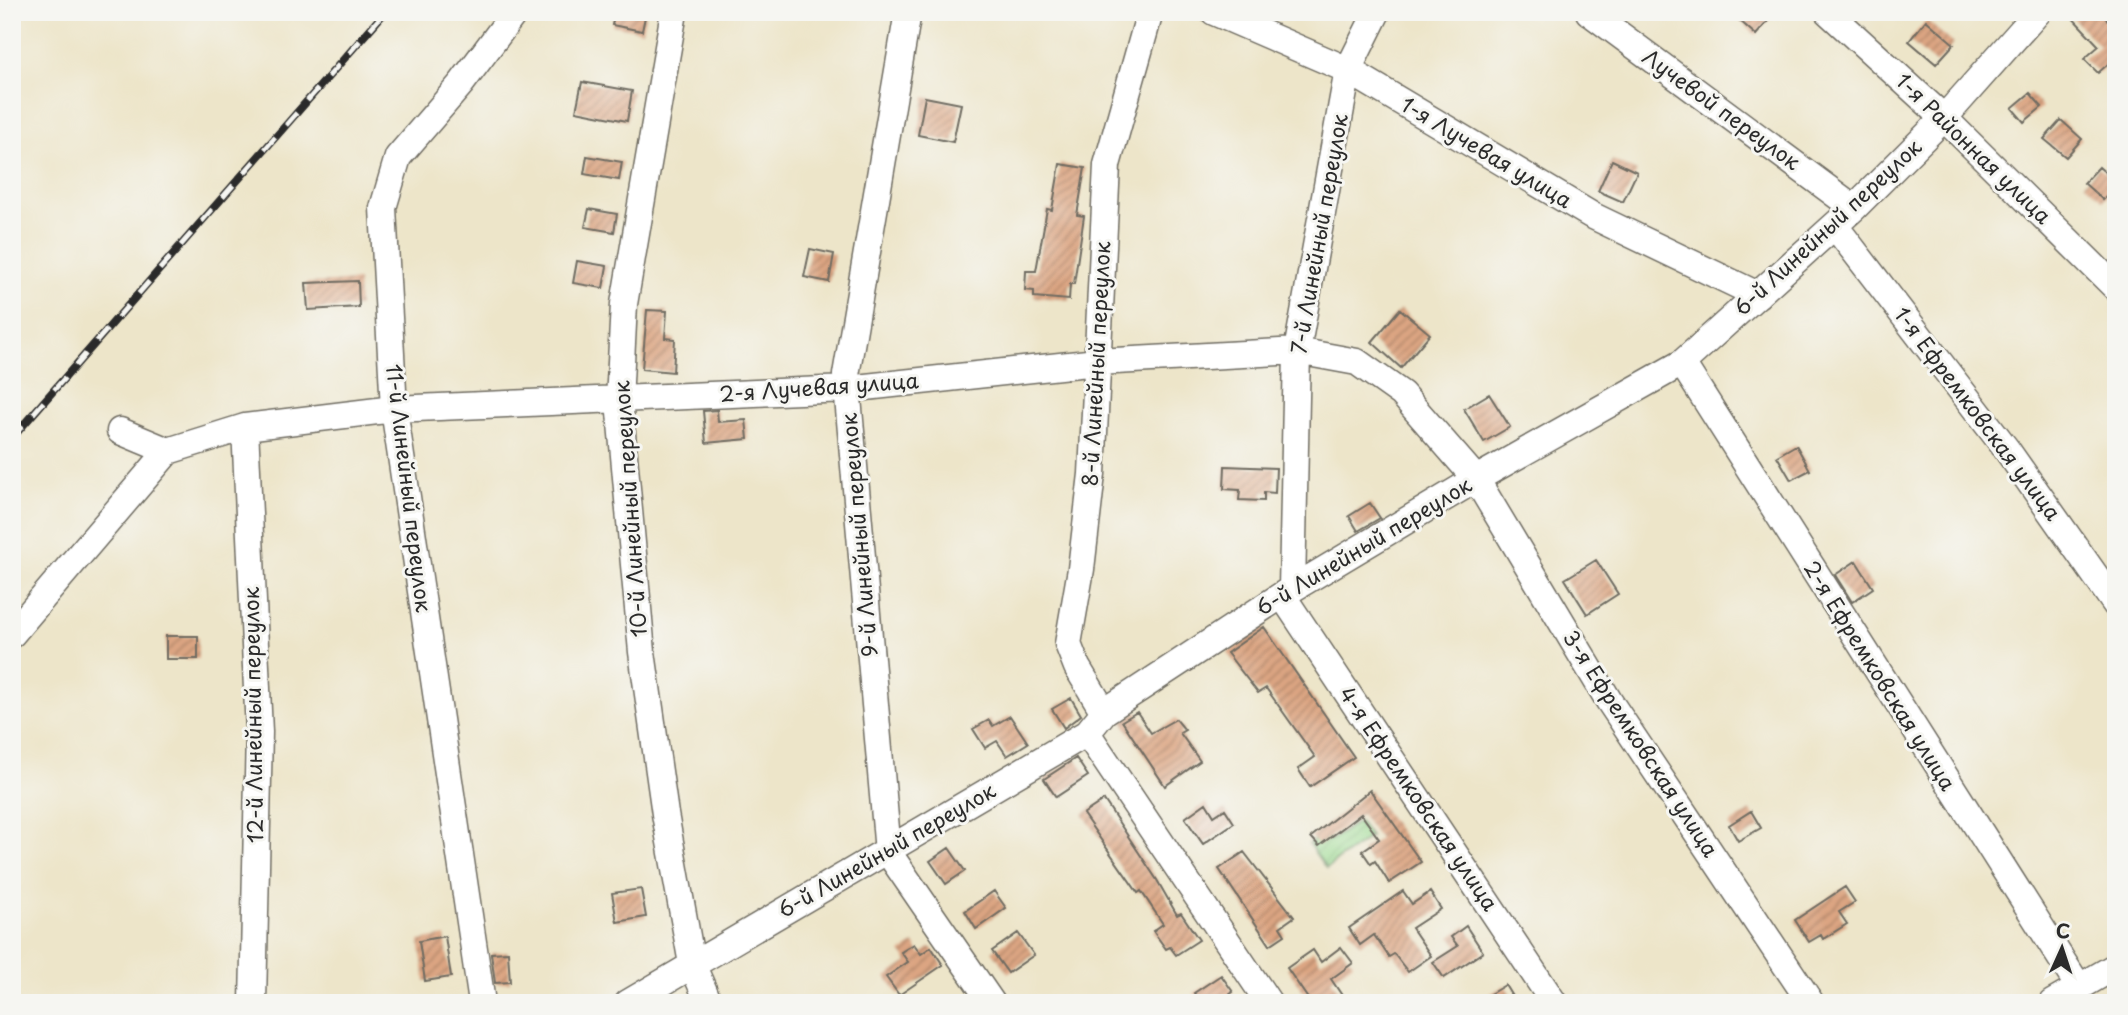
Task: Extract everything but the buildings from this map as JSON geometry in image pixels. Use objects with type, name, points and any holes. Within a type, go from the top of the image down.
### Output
[{"type":"street","name":"11-й Линейный переулок","points":[[482,1003],[394,409],[383,208],[398,157],[461,84],[515,12]]},
{"type":"street","name":"10-й Линейный переулок","points":[[674,12],[624,304],[619,401],[642,652],[665,814],[692,964],[709,1003]]},
{"type":"street","name":"9-й Линейный переулок","points":[[888,852],[846,375],[908,12]]},
{"type":"street","name":"8-й Линейный переулок","points":[[1104,712],[1077,667],[1068,643],[1092,474],[1107,165],[1150,12]]},
{"type":"street","name":"1-я Лучевая улица","points":[[1214,12],[1348,70],[1591,215],[1758,295]]},
{"type":"street","name":"7-й Линейный переулок","points":[[1287,592],[1297,351],[1348,70],[1377,12]]},
{"type":"street","name":"Лучевой переулок","points":[[1589,12],[1844,217]]},
{"type":"street","name":"1-я Районная улица","points":[[1828,12],[1944,118],[2116,288]]},
{"type":"street","name":"6-й Линейный переулок","points":[[628,1003],[1087,733],[1104,712],[1287,592],[1476,479],[1682,363],[1844,217],[1944,118],[2038,12]]},
{"type":"street","name":"1-я Ефремковская улица","points":[[1844,217],[2116,605]]},
{"type":"street","name":"2-я Лучевая улица","points":[[168,451],[245,427],[394,409],[847,389],[1097,362],[1297,351],[1357,362],[1402,394],[1476,479]]},
{"type":"street","name":"2-я Ефремковская улица","points":[[1682,363],[2079,987]]},
{"type":"street","name":"12-й Линейный переулок","points":[[245,427],[259,732],[253,1003]]},
{"type":"street","points":[[12,634],[168,451],[120,431]]},
{"type":"street","name":"3-я Ефремковская улица","points":[[1476,479],[1609,701],[1811,1003]]},
{"type":"street","name":"4-я Ефремковская улица","points":[[1287,592],[1554,1003]]},
{"type":"street","points":[[1087,733],[1269,1003]]},
{"type":"street","points":[[888,852],[992,1003]]},
{"type":"street","points":[[2052,1003],[2116,966]]},
{"type":"green space","points":[[1359,821],[1370,837],[1326,868],[1309,844],[1325,833],[1331,840]]},
{"type":"railway","points":[[12,438],[385,12]]}]
